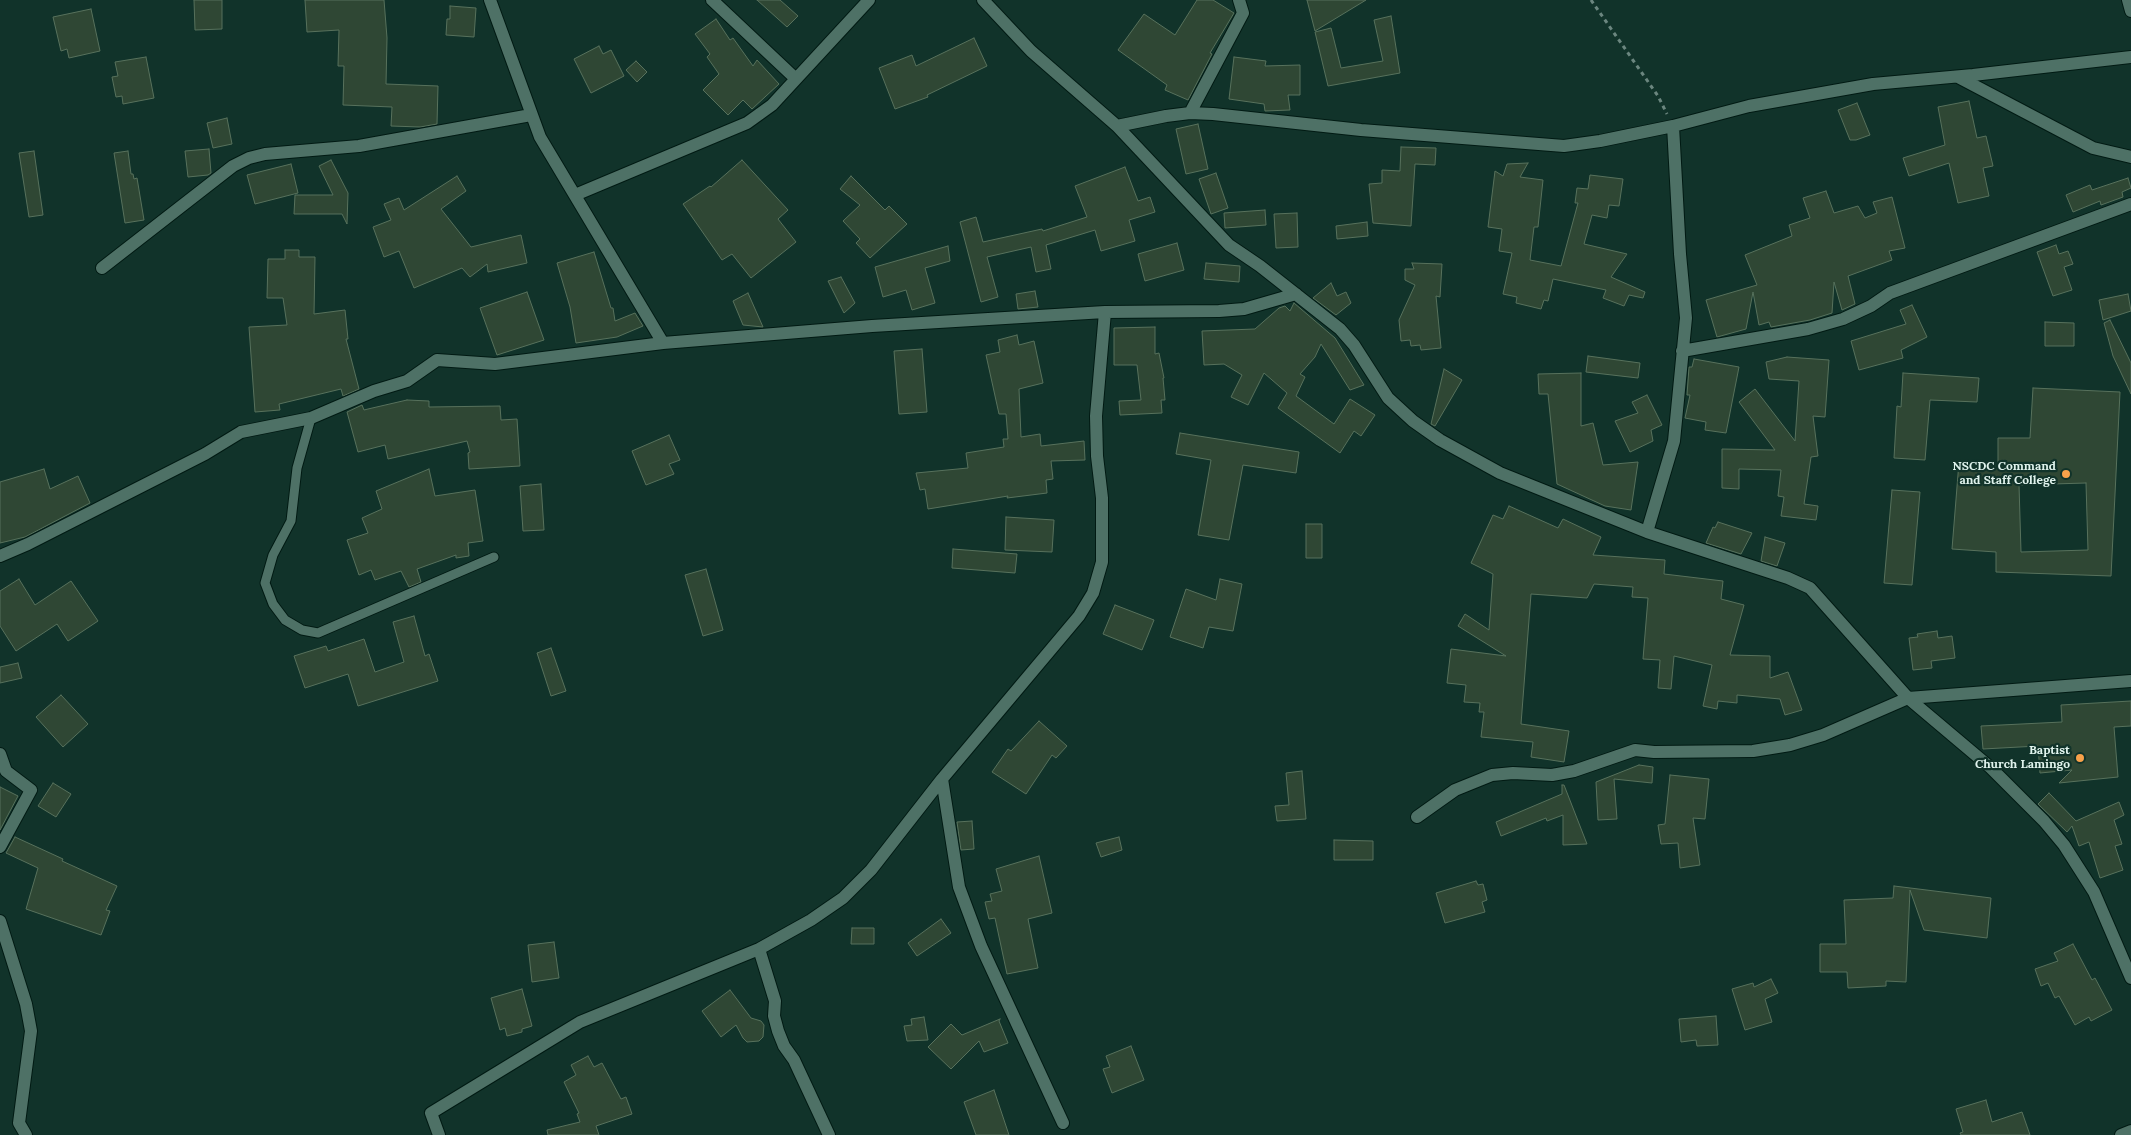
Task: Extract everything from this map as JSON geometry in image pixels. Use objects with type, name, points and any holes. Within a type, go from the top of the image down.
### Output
[{"type":"street","points":[[490,0],[540,137],[663,343]]},
{"type":"street","points":[[712,0],[796,79]]},
{"type":"street","points":[[574,195],[747,123],[772,105],[869,0]]},
{"type":"street","points":[[983,0],[1031,51],[1117,126],[1229,245],[1340,329],[1354,345],[1388,398],[1427,431],[1500,473],[1647,532],[1788,578],[1810,588],[1908,698],[1991,768],[2064,844],[2094,892],[2131,978]]},
{"type":"street","points":[[1190,113],[1243,13],[1239,0]]},
{"type":"street","points":[[2128,0],[2131,11]]},
{"type":"street","points":[[1117,126],[1190,113],[1564,146],[1600,141],[1673,126],[1749,106],[1873,84],[1958,77],[2131,57]]},
{"type":"street","points":[[1958,77],[2093,148],[2131,157]]},
{"type":"street","points":[[102,268],[233,166],[249,158],[265,154],[359,146],[531,115]]},
{"type":"street","points":[[1647,532],[1674,441],[1686,318],[1680,254],[1673,126]]},
{"type":"street","points":[[1682,351],[1808,329],[1843,319],[1872,306],[1890,293],[2131,204]]},
{"type":"street","points":[[0,556],[28,544],[205,454],[241,432],[312,418],[374,391],[408,381],[436,360],[495,364],[663,343],[872,326],[1105,312],[1228,310],[1257,306],[1296,294]]},
{"type":"street","points":[[439,1135],[431,1113],[580,1022],[759,950],[811,920],[843,898],[871,870],[942,779],[1079,616],[1093,593],[1102,562],[1104,543],[1102,498],[1097,456],[1096,416],[1105,312]]},
{"type":"street","points":[[1417,817],[1455,790],[1492,775],[1512,773],[1552,775],[1574,771],[1635,750],[1654,752],[1753,751],[1790,745],[1823,735],[1908,698],[2131,681]]},
{"type":"street","points":[[0,754],[6,771],[30,790],[0,847]]},
{"type":"street","points":[[942,779],[959,887],[982,946],[1063,1123]]},
{"type":"street","points":[[0,921],[26,1004],[31,1031],[19,1123],[26,1135]]},
{"type":"street","points":[[759,950],[775,1001],[774,1016],[778,1032],[784,1046],[794,1060],[829,1135]]},
{"type":"street","points":[[2121,1135],[2131,1132]]},
{"type":"lane","points":[[312,418],[297,468],[291,521],[273,555],[265,582],[273,604],[285,620],[302,630],[318,632],[494,557]]},
{"type":"path","points":[[1591,0],[1658,96],[1673,126]]},
{"type":"building","points":[[194,0],[222,0],[222,29],[195,30]]},
{"type":"building","points":[[305,0],[384,0],[387,38],[386,84],[438,86],[437,124],[420,127],[391,126],[392,107],[343,105],[344,66],[338,66],[339,30],[307,32]]},
{"type":"building","points":[[757,0],[780,0],[798,16],[787,27]]},
{"type":"building","points":[[1197,0],[1213,0],[1234,13],[1210,53],[1212,54],[1188,100],[1165,90],[1167,85],[1118,50],[1144,14],[1175,35]]},
{"type":"building","points":[[1307,0],[1366,0],[1315,31]]},
{"type":"building","points":[[450,6],[476,8],[474,37],[446,35],[447,19],[450,19]]},
{"type":"building","points":[[91,9],[100,51],[69,58],[67,49],[61,51],[53,17]]},
{"type":"building","points":[[1391,16],[1400,73],[1328,86],[1315,32],[1331,28],[1341,68],[1383,61],[1374,20]]},
{"type":"building","points":[[716,19],[730,40],[733,38],[753,66],[757,60],[779,84],[752,109],[743,100],[728,115],[703,90],[719,74],[707,57],[710,54],[695,34]]},
{"type":"building","points":[[974,38],[987,66],[927,95],[928,97],[895,109],[879,68],[912,55],[916,66]]},
{"type":"building","points":[[599,46],[603,54],[611,50],[624,76],[591,93],[574,59]]},
{"type":"building","points":[[146,57],[154,98],[123,104],[122,96],[116,97],[112,77],[118,76],[115,62]]},
{"type":"building","points":[[1234,57],[1266,61],[1265,66],[1300,65],[1300,95],[1288,95],[1290,110],[1265,111],[1264,104],[1229,99]]},
{"type":"building","points":[[636,61],[647,72],[637,82],[626,70]]},
{"type":"building","points":[[1969,101],[1977,138],[1986,136],[1993,166],[1983,168],[1989,196],[1958,203],[1949,163],[1909,176],[1903,158],[1945,145],[1938,107]]},
{"type":"building","points":[[1857,103],[1870,135],[1850,140],[1838,110]]},
{"type":"building","points":[[227,118],[232,144],[213,148],[207,123]]},
{"type":"building","points":[[1198,124],[1208,169],[1186,174],[1176,129]]},
{"type":"building","points":[[1401,147],[1436,148],[1435,165],[1415,164],[1411,226],[1373,223],[1369,184],[1382,183],[1382,170],[1400,171]]},
{"type":"building","points":[[209,149],[211,173],[188,177],[185,151]]},
{"type":"building","points":[[34,151],[43,215],[29,217],[19,153]]},
{"type":"building","points":[[128,151],[131,174],[133,174],[134,179],[137,178],[144,220],[125,223],[114,153]]},
{"type":"building","points":[[331,160],[348,193],[347,224],[342,214],[294,214],[295,195],[333,195],[319,166]]},
{"type":"building","points":[[742,160],[788,210],[778,219],[796,242],[751,278],[732,254],[722,260],[683,204],[711,187]]},
{"type":"building","points":[[1528,163],[1520,177],[1543,180],[1538,227],[1534,227],[1530,260],[1561,266],[1578,203],[1575,203],[1577,188],[1588,189],[1590,175],[1623,179],[1619,206],[1609,205],[1607,218],[1592,215],[1584,244],[1627,254],[1611,277],[1645,292],[1643,298],[1629,295],[1624,306],[1603,298],[1606,290],[1553,279],[1548,301],[1544,300],[1541,309],[1516,303],[1517,297],[1503,294],[1512,253],[1499,251],[1502,229],[1488,227],[1495,171],[1503,176],[1507,164]]},
{"type":"building","points":[[291,164],[298,193],[255,204],[247,175]]},
{"type":"building","points":[[1125,167],[1138,201],[1150,197],[1155,212],[1129,220],[1135,241],[1101,251],[1095,230],[1046,245],[1051,269],[1036,272],[1031,247],[987,257],[998,297],[981,302],[960,222],[976,217],[983,242],[1042,229],[1043,231],[1087,217],[1075,186]]},
{"type":"building","points":[[1216,173],[1228,208],[1211,214],[1199,179]]},
{"type":"building","points":[[457,176],[466,191],[441,209],[471,247],[521,235],[527,263],[488,272],[487,264],[470,277],[462,268],[414,288],[399,251],[384,257],[373,227],[391,220],[384,204],[399,198],[404,210]]},
{"type":"building","points":[[851,176],[885,210],[889,206],[907,224],[870,258],[856,243],[860,239],[843,221],[860,205],[840,189]]},
{"type":"building","points":[[2128,178],[2131,188],[2122,192],[2123,197],[2101,205],[2100,201],[2073,212],[2066,195],[2090,185],[2092,190]]},
{"type":"building","points":[[1826,191],[1834,213],[1858,206],[1865,218],[1877,213],[1873,202],[1892,197],[1905,248],[1889,251],[1892,260],[1848,276],[1855,304],[1842,310],[1834,282],[1832,313],[1810,320],[1771,327],[1769,322],[1759,325],[1753,292],[1746,329],[1717,337],[1706,300],[1757,285],[1745,255],[1792,236],[1789,225],[1810,218],[1803,198]]},
{"type":"building","points":[[1265,210],[1266,225],[1225,228],[1224,213]]},
{"type":"building","points":[[1297,213],[1298,247],[1276,248],[1274,214]]},
{"type":"building","points":[[1367,222],[1368,236],[1337,239],[1336,226]]},
{"type":"building","points":[[1177,243],[1184,270],[1145,281],[1138,254]]},
{"type":"building","points":[[2056,245],[2059,254],[2068,251],[2073,264],[2064,267],[2072,290],[2053,296],[2037,252]]},
{"type":"building","points":[[948,246],[950,261],[925,268],[935,303],[912,310],[906,290],[883,297],[875,267]]},
{"type":"building","points":[[285,250],[299,250],[299,257],[315,257],[314,314],[345,310],[348,339],[346,339],[359,389],[343,396],[341,389],[279,404],[280,410],[255,412],[249,327],[287,325],[283,298],[267,298],[268,259],[285,259]]},
{"type":"building","points":[[594,252],[611,308],[613,308],[615,321],[635,313],[643,326],[617,337],[576,343],[570,307],[557,263]]},
{"type":"building","points":[[1206,263],[1240,266],[1239,282],[1204,279]]},
{"type":"building","points":[[1412,263],[1442,264],[1440,297],[1436,296],[1441,348],[1421,350],[1420,345],[1411,346],[1410,340],[1401,341],[1399,320],[1415,285],[1405,280],[1405,269],[1414,269]]},
{"type":"building","points":[[841,277],[855,303],[844,313],[828,281]]},
{"type":"building","points":[[1331,283],[1337,296],[1346,292],[1351,303],[1336,315],[1313,298]]},
{"type":"building","points":[[1035,291],[1038,307],[1018,309],[1016,294]]},
{"type":"building","points":[[527,292],[544,340],[497,355],[480,308]]},
{"type":"building","points":[[748,293],[763,327],[743,325],[733,301]]},
{"type":"building","points":[[2128,294],[2131,311],[2103,320],[2099,300]]},
{"type":"building","points":[[1294,303],[1335,338],[1364,385],[1350,390],[1321,344],[1315,357],[1300,374],[1305,377],[1296,396],[1334,424],[1350,399],[1375,415],[1361,436],[1354,431],[1340,453],[1278,408],[1287,393],[1264,373],[1248,405],[1231,397],[1242,375],[1224,364],[1204,365],[1202,331],[1255,329],[1279,308],[1285,306],[1290,311]]},
{"type":"building","points":[[1912,305],[1927,337],[1901,350],[1903,358],[1859,370],[1851,341],[1906,324],[1900,310]]},
{"type":"building","points":[[2110,320],[2131,363],[2131,394],[2113,356],[2104,323]]},
{"type":"building","points":[[2045,322],[2074,323],[2074,346],[2045,346]]},
{"type":"building","points":[[1155,327],[1155,354],[1159,353],[1164,378],[1165,400],[1161,400],[1162,413],[1120,415],[1119,401],[1141,400],[1137,365],[1114,365],[1114,328]]},
{"type":"building","points":[[1017,335],[1019,345],[1034,341],[1043,383],[1019,389],[1021,437],[1040,434],[1041,446],[1084,441],[1085,460],[1051,461],[1053,479],[1046,480],[1047,493],[1007,498],[1008,496],[928,509],[925,489],[920,490],[916,473],[968,468],[966,453],[1004,447],[1003,439],[1008,439],[1006,414],[999,414],[986,355],[1000,352],[998,340]]},
{"type":"building","points":[[922,349],[927,412],[899,414],[894,351]]},
{"type":"building","points":[[1588,356],[1640,363],[1638,378],[1586,372]]},
{"type":"building","points":[[1787,357],[1829,360],[1825,417],[1813,416],[1818,456],[1811,457],[1804,504],[1818,506],[1816,520],[1781,516],[1784,497],[1778,496],[1781,470],[1739,469],[1739,489],[1722,488],[1722,449],[1775,450],[1739,402],[1755,389],[1795,441],[1799,381],[1769,379],[1766,362]]},
{"type":"building","points":[[1694,359],[1739,367],[1726,433],[1705,430],[1706,422],[1685,418],[1690,395],[1687,395],[1689,367],[1692,367]]},
{"type":"building","points":[[1444,369],[1462,380],[1435,426],[1431,424]]},
{"type":"building","points":[[1581,373],[1581,426],[1593,423],[1603,465],[1638,462],[1631,510],[1605,506],[1557,484],[1548,394],[1539,394],[1538,374]]},
{"type":"building","points":[[1903,373],[1979,378],[1977,402],[1930,400],[1925,460],[1894,458],[1897,406],[1901,407]]},
{"type":"building","points":[[2033,388],[2120,392],[2111,576],[1996,572],[1996,552],[1952,549],[1959,462],[1998,466],[1998,438],[2030,438]],"holes":[[[2086,483],[2088,550],[2021,552],[2019,485]]]},
{"type":"building","points":[[1647,395],[1662,425],[1651,430],[1653,441],[1630,452],[1615,421],[1638,413],[1632,402]]},
{"type":"building","points":[[407,400],[429,401],[429,407],[500,406],[501,420],[517,419],[520,466],[469,469],[468,453],[470,452],[467,441],[388,459],[385,445],[358,452],[347,412],[362,405],[364,410]]},
{"type":"building","points":[[1180,433],[1299,452],[1296,473],[1243,465],[1229,540],[1198,535],[1211,460],[1176,454]]},
{"type":"building","points":[[669,435],[680,460],[669,464],[674,474],[646,485],[632,451]]},
{"type":"building","points":[[44,469],[50,489],[78,476],[90,503],[25,537],[0,543],[0,482]]},
{"type":"building","points":[[429,469],[435,496],[475,490],[483,541],[468,543],[469,556],[456,558],[456,555],[417,569],[421,582],[409,587],[401,571],[375,580],[371,570],[359,575],[347,540],[368,533],[362,518],[382,509],[376,491]]},
{"type":"building","points":[[541,484],[544,530],[523,531],[520,486]]},
{"type":"building","points":[[1892,490],[1920,492],[1912,585],[1884,583]]},
{"type":"building","points":[[1509,506],[1558,528],[1563,519],[1601,537],[1593,555],[1665,560],[1664,574],[1723,581],[1721,599],[1744,605],[1730,655],[1770,656],[1770,678],[1788,672],[1802,710],[1785,715],[1780,699],[1737,695],[1737,703],[1718,701],[1717,709],[1703,706],[1712,665],[1674,656],[1671,689],[1658,688],[1660,660],[1643,659],[1648,598],[1632,597],[1633,587],[1594,584],[1587,598],[1531,594],[1521,724],[1569,731],[1564,762],[1531,757],[1533,742],[1481,737],[1484,712],[1479,712],[1480,703],[1464,702],[1466,685],[1447,683],[1451,649],[1506,656],[1458,626],[1465,614],[1489,630],[1493,574],[1471,563],[1493,515],[1503,519]]},
{"type":"building","points":[[1006,517],[1054,520],[1052,552],[1005,550]]},
{"type":"building","points":[[1718,522],[1752,533],[1741,554],[1706,543],[1713,527],[1715,528]]},
{"type":"building","points":[[1306,524],[1322,524],[1322,558],[1306,558]]},
{"type":"building","points":[[1765,537],[1785,543],[1777,566],[1761,561]]},
{"type":"building","points":[[953,549],[1017,554],[1015,573],[952,568]]},
{"type":"building","points":[[706,569],[723,630],[703,636],[685,575]]},
{"type":"building","points":[[19,579],[35,605],[71,581],[98,621],[68,641],[57,624],[16,651],[0,626],[0,591]]},
{"type":"building","points":[[1220,579],[1242,584],[1233,631],[1209,627],[1203,648],[1170,637],[1186,589],[1216,600]]},
{"type":"building","points":[[1115,605],[1154,620],[1142,650],[1103,634]]},
{"type":"building","points":[[414,616],[425,656],[429,654],[438,681],[358,706],[348,674],[305,688],[294,656],[326,646],[328,651],[364,639],[375,672],[404,662],[393,622]]},
{"type":"building","points":[[1937,631],[1938,638],[1952,636],[1955,658],[1931,661],[1932,668],[1913,670],[1909,638],[1918,637],[1917,634]]},
{"type":"building","points":[[551,648],[566,691],[551,696],[537,653]]},
{"type":"building","points":[[18,663],[22,678],[0,683],[0,667]]},
{"type":"building","points":[[61,695],[88,724],[63,747],[36,717]]},
{"type":"building","points":[[2131,701],[2131,726],[2114,727],[2118,777],[2059,783],[2072,770],[2040,773],[2038,746],[1983,749],[1981,726],[2062,722],[2061,705]]},
{"type":"building","points":[[1039,721],[1067,746],[1056,758],[1052,755],[1026,794],[992,772],[1008,749],[1011,751]]},
{"type":"building","points":[[1639,765],[1653,767],[1652,783],[1614,779],[1617,819],[1598,820],[1596,782]]},
{"type":"building","points":[[1302,771],[1306,819],[1277,821],[1275,806],[1289,805],[1286,773]]},
{"type":"building","points":[[1670,775],[1709,779],[1705,819],[1693,818],[1700,865],[1680,868],[1678,843],[1661,844],[1658,825],[1665,824]]},
{"type":"building","points":[[53,783],[71,794],[56,817],[38,806]]},
{"type":"building","points":[[1562,785],[1564,785],[1587,844],[1563,845],[1563,815],[1547,821],[1546,818],[1501,836],[1496,822],[1562,794]]},
{"type":"building","points":[[0,787],[18,796],[0,830]]},
{"type":"building","points":[[2049,793],[2076,821],[2119,802],[2124,815],[2114,820],[2122,844],[2115,846],[2123,870],[2100,878],[2089,842],[2079,846],[2072,826],[2067,832],[2038,804]]},
{"type":"building","points":[[972,821],[974,849],[961,850],[957,822]]},
{"type":"building","points":[[15,837],[117,886],[106,910],[110,911],[101,935],[26,909],[38,868],[6,853]]},
{"type":"building","points":[[1119,837],[1122,850],[1101,857],[1096,843]]},
{"type":"building","points":[[1334,840],[1373,841],[1373,860],[1334,860]]},
{"type":"building","points":[[1039,856],[1052,913],[1028,919],[1038,968],[1007,974],[995,918],[989,919],[985,902],[992,901],[990,894],[1002,891],[996,869]]},
{"type":"building","points":[[1476,881],[1478,885],[1483,884],[1487,900],[1482,902],[1485,912],[1445,923],[1436,893]]},
{"type":"building","points":[[1894,886],[1991,898],[1987,938],[1924,930],[1910,890],[1906,982],[1886,981],[1886,986],[1848,988],[1847,972],[1820,972],[1820,944],[1846,944],[1844,900],[1893,898]]},
{"type":"building","points":[[941,919],[951,933],[917,956],[908,943]]},
{"type":"building","points":[[852,928],[874,928],[874,944],[851,944]]},
{"type":"building","points":[[554,942],[559,978],[532,982],[528,945]]},
{"type":"building","points":[[2073,944],[2092,980],[2095,978],[2112,1010],[2091,1021],[2089,1017],[2075,1025],[2059,996],[2055,998],[2048,983],[2041,986],[2035,969],[2058,961],[2054,953]]},
{"type":"building","points":[[1771,979],[1778,993],[1765,999],[1772,1022],[1745,1030],[1732,989],[1753,983],[1754,987]]},
{"type":"building","points":[[522,989],[532,1026],[522,1029],[522,1032],[507,1036],[505,1028],[500,1030],[491,998]]},
{"type":"building","points":[[730,990],[751,1018],[761,1021],[764,1025],[763,1037],[759,1041],[747,1042],[736,1025],[721,1037],[702,1011]]},
{"type":"building","points":[[1716,1016],[1718,1045],[1697,1046],[1696,1040],[1681,1042],[1679,1019]]},
{"type":"building","points":[[924,1017],[928,1040],[907,1041],[904,1026],[912,1025],[911,1019]]},
{"type":"building","points":[[1000,1019],[999,1021],[1008,1043],[984,1052],[979,1041],[951,1069],[928,1047],[951,1024],[962,1035]]},
{"type":"building","points":[[1131,1046],[1144,1080],[1112,1093],[1103,1069],[1110,1067],[1106,1056]]},
{"type":"building","points":[[588,1056],[594,1067],[602,1063],[621,1099],[626,1097],[632,1114],[596,1126],[599,1135],[548,1135],[547,1130],[580,1122],[577,1114],[579,1113],[564,1082],[576,1075],[571,1065]]},
{"type":"building","points":[[994,1090],[1009,1135],[976,1135],[964,1102]]},
{"type":"building","points":[[1986,1100],[1992,1122],[2022,1112],[2030,1135],[1961,1135],[1960,1133],[1963,1132],[1956,1109]]},
{"type":"place","name":"NSCDC Command and Staff College","points":[[2066,474]]},
{"type":"place","name":"Baptist Church Lamingo","points":[[2080,758]]}]
